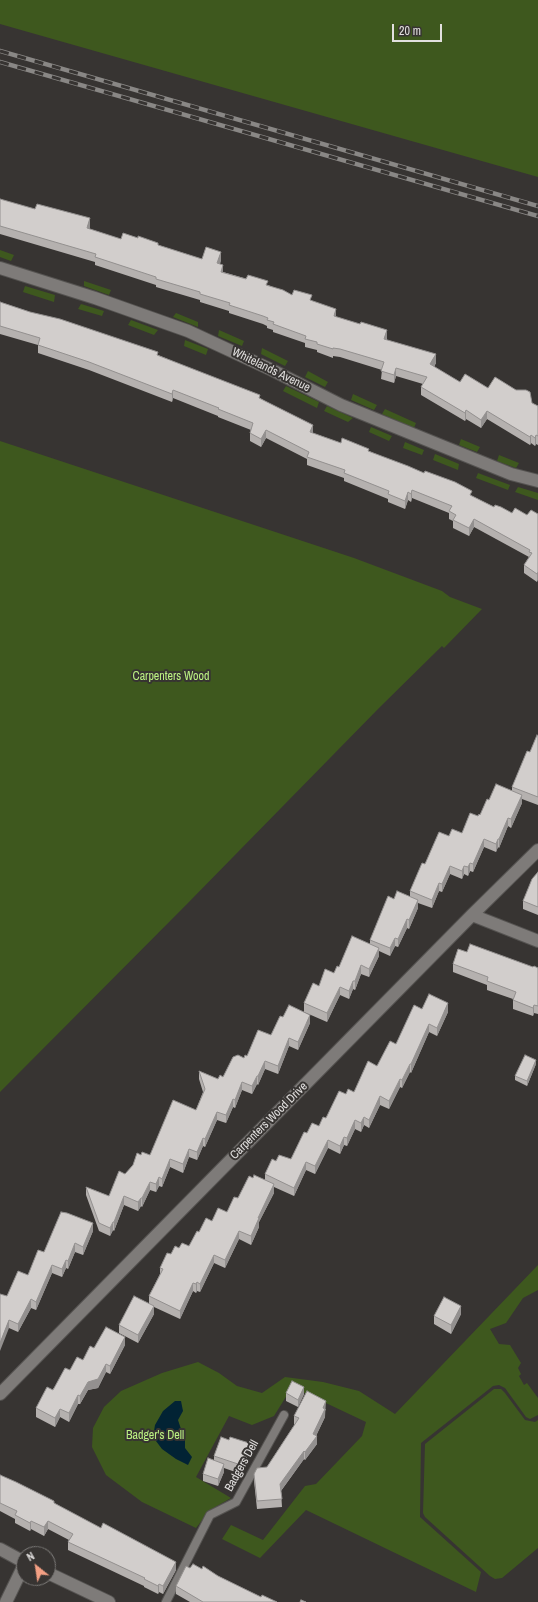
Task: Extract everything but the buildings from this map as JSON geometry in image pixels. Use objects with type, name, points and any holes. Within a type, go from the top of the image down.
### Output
[{"type":"street","name":"Whitelands Avenue","points":[[0,268],[95,298],[188,331],[272,370],[341,406],[511,474],[538,481]]},
{"type":"street","name":"Carpenters Wood Drive","points":[[0,1394],[472,915],[538,850]]},
{"type":"street","points":[[472,915],[538,941]]},
{"type":"street","points":[[0,1549],[16,1558]]},
{"type":"street","points":[[56,1577],[109,1602]]},
{"type":"street","points":[[6,1602],[16,1581]]},
{"type":"lane","name":"Badgers Dell","points":[[166,1602],[210,1515],[236,1502],[284,1415]]},
{"type":"green space","points":[[0,0],[538,0],[538,177],[0,24]]},
{"type":"green space","points":[[0,250],[14,255],[11,261],[0,257]]},
{"type":"green space","points":[[84,281],[111,290],[109,295],[84,286]]},
{"type":"green space","points":[[25,286],[55,295],[54,302],[23,292]]},
{"type":"green space","points":[[81,304],[104,311],[102,316],[78,309]]},
{"type":"green space","points":[[176,313],[198,322],[198,327],[173,317]]},
{"type":"green space","points":[[131,320],[158,330],[154,335],[128,325]]},
{"type":"green space","points":[[219,330],[244,341],[242,346],[218,336]]},
{"type":"green space","points":[[185,340],[208,349],[206,355],[184,346]]},
{"type":"green space","points":[[262,348],[288,361],[285,366],[261,354]]},
{"type":"green space","points":[[308,371],[328,382],[325,387],[305,377]]},
{"type":"green space","points":[[286,386],[319,402],[317,408],[283,391]]},
{"type":"green space","points":[[353,394],[377,405],[374,410],[351,400]]},
{"type":"green space","points":[[327,406],[353,418],[348,422],[324,411]]},
{"type":"green space","points":[[385,409],[416,423],[414,428],[382,414]]},
{"type":"green space","points":[[371,427],[392,436],[389,441],[369,432]]},
{"type":"green space","points":[[461,439],[480,447],[477,452],[459,445]]},
{"type":"green space","name":"Carpenters Wood","points":[[0,441],[354,558],[442,591],[450,597],[482,609],[444,648],[442,646],[379,708],[0,1092]]},
{"type":"green space","points":[[405,442],[424,450],[422,455],[403,448]]},
{"type":"green space","points":[[435,454],[459,464],[458,470],[433,460]]},
{"type":"green space","points":[[499,455],[519,463],[516,468],[497,461]]},
{"type":"green space","points":[[478,473],[510,485],[508,490],[476,478]]},
{"type":"green space","points":[[518,487],[538,493],[538,500],[515,492]]},
{"type":"green space","name":"Badger's Dell","points":[[538,1265],[538,1290],[523,1298],[506,1323],[490,1329],[499,1344],[510,1345],[521,1363],[518,1368],[521,1374],[519,1376],[524,1385],[527,1383],[538,1398],[538,1415],[530,1419],[526,1417],[505,1388],[499,1385],[493,1386],[421,1443],[420,1517],[481,1572],[476,1592],[306,1510],[260,1558],[222,1539],[231,1525],[263,1540],[305,1486],[316,1484],[362,1436],[366,1422],[292,1387],[274,1416],[252,1425],[229,1416],[196,1477],[231,1498],[210,1510],[196,1528],[142,1502],[106,1475],[92,1447],[93,1428],[104,1407],[121,1391],[162,1373],[198,1362],[219,1373],[237,1386],[262,1393],[285,1377],[323,1382],[359,1391],[395,1414]]},
{"type":"green space","points":[[494,1389],[501,1389],[505,1393],[525,1420],[535,1422],[538,1420],[538,1548],[502,1578],[495,1579],[425,1517],[423,1513],[425,1444]]},
{"type":"water","points":[[175,1401],[181,1401],[183,1411],[178,1420],[182,1432],[185,1433],[185,1448],[192,1457],[188,1465],[162,1449],[153,1437],[155,1425],[163,1411]]},
{"type":"railway","points":[[0,51],[538,206]]},
{"type":"railway","points":[[0,62],[538,216]]}]
